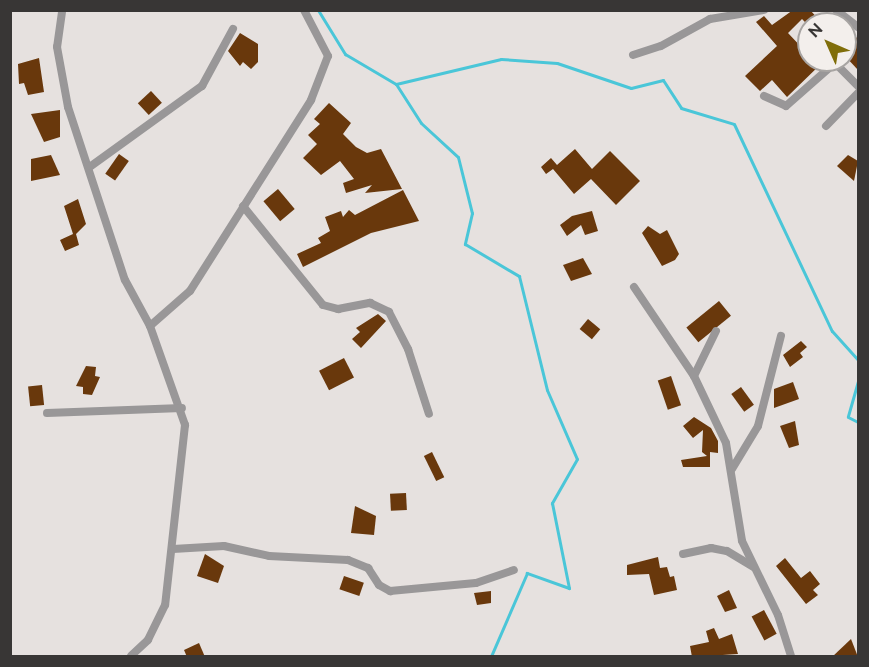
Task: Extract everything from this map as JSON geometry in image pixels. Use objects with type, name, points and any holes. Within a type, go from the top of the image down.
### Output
[{"type":"street","points":[[150,326],[190,291],[311,100],[326,68],[326,47],[304,10]]},
{"type":"street","points":[[633,55],[661,46],[710,19],[764,10]]},
{"type":"street","points":[[836,10],[858,27]]},
{"type":"street","points":[[62,12],[57,47],[68,107],[91,166],[125,280],[150,326],[182,408],[186,440],[165,606],[148,640],[131,657]]},
{"type":"street","points":[[91,166],[202,86],[233,29]]},
{"type":"street","points":[[764,96],[786,106],[835,63],[858,86]]},
{"type":"street","points":[[826,126],[858,93]]},
{"type":"street","points":[[243,206],[323,304],[338,309],[370,303],[389,312],[408,349],[429,414]]},
{"type":"street","points":[[634,287],[694,376],[726,443],[732,469],[736,518],[754,568],[778,615],[791,657]]},
{"type":"street","points":[[694,376],[716,331]]},
{"type":"street","points":[[732,469],[758,426],[781,336]]},
{"type":"street","points":[[46,413],[182,408]]},
{"type":"street","points":[[173,549],[224,546],[269,556],[348,560],[368,568],[379,585],[390,591],[477,582],[514,570]]},
{"type":"street","points":[[682,554],[719,549],[754,568]]},
{"type":"building","points":[[793,10],[812,12],[797,12],[797,24],[788,33],[797,43],[797,72],[813,72],[787,97],[772,80],[760,91],[745,76],[777,46],[756,22],[764,16],[772,25]]},
{"type":"building","points":[[240,33],[258,44],[258,62],[251,69],[243,62],[240,66],[228,51]]},
{"type":"building","points":[[857,38],[858,39],[857,69]]},
{"type":"building","points":[[39,58],[44,92],[28,95],[24,83],[19,84],[18,64]]},
{"type":"building","points":[[151,91],[162,103],[149,115],[138,103]]},
{"type":"building","points":[[329,103],[351,123],[343,134],[356,147],[367,153],[381,149],[402,189],[365,193],[372,185],[346,193],[343,183],[354,179],[340,161],[321,175],[303,158],[317,144],[308,135],[320,124],[314,119]]},
{"type":"building","points":[[60,110],[60,137],[44,142],[31,114]]},
{"type":"building","points":[[575,149],[592,169],[610,151],[640,181],[616,205],[591,179],[574,194],[553,169],[546,174],[541,167],[551,158],[557,165]]},
{"type":"building","points":[[119,154],[129,161],[115,181],[105,174]]},
{"type":"building","points":[[51,155],[60,175],[31,181],[31,159]]},
{"type":"building","points":[[848,155],[858,161],[854,181],[837,166]]},
{"type":"building","points":[[278,189],[295,209],[280,221],[263,201]]},
{"type":"building","points":[[403,190],[419,221],[371,233],[303,267],[297,254],[321,243],[318,238],[330,231],[325,217],[341,211],[343,217],[349,210],[355,215]]},
{"type":"building","points":[[78,199],[86,224],[76,234],[79,245],[65,251],[60,240],[73,234],[64,206]]},
{"type":"building","points":[[592,211],[598,231],[585,235],[581,225],[567,236],[560,225],[572,216]]},
{"type":"building","points":[[648,226],[660,234],[667,230],[679,254],[675,260],[662,266],[642,233]]},
{"type":"building","points":[[583,258],[592,274],[571,281],[563,265]]},
{"type":"building","points":[[719,301],[731,316],[698,342],[686,327]]},
{"type":"building","points":[[378,314],[386,321],[361,348],[352,339],[360,332],[356,328]]},
{"type":"building","points":[[588,319],[600,329],[592,339],[580,329]]},
{"type":"building","points":[[801,341],[807,347],[800,353],[803,357],[790,367],[783,355]]},
{"type":"building","points":[[344,358],[354,378],[329,390],[319,371]]},
{"type":"building","points":[[86,366],[96,367],[95,376],[100,377],[92,395],[83,394],[83,387],[76,386]]},
{"type":"building","points":[[671,376],[681,405],[668,410],[658,381]]},
{"type":"building","points":[[793,382],[799,399],[774,408],[774,389]]},
{"type":"building","points":[[42,385],[44,405],[30,406],[28,386]]},
{"type":"building","points":[[741,387],[754,405],[744,412],[731,394]]},
{"type":"building","points":[[694,417],[711,428],[718,441],[718,453],[710,452],[710,467],[683,467],[681,460],[707,456],[702,452],[703,430],[693,438],[683,426]]},
{"type":"building","points":[[795,421],[799,445],[789,448],[780,426]]},
{"type":"building","points":[[432,452],[444,477],[436,481],[424,456]]},
{"type":"building","points":[[406,493],[407,510],[391,511],[390,494]]},
{"type":"building","points":[[355,506],[376,516],[374,535],[351,533]]},
{"type":"building","points":[[205,554],[224,566],[218,583],[197,576]]},
{"type":"building","points":[[658,557],[660,568],[667,567],[670,577],[674,576],[677,590],[654,595],[649,574],[627,575],[627,565]]},
{"type":"building","points":[[785,558],[801,578],[810,571],[820,584],[813,590],[818,595],[806,604],[776,566]]},
{"type":"building","points":[[344,576],[364,583],[359,596],[339,589]]},
{"type":"building","points":[[729,590],[737,608],[725,612],[717,596]]},
{"type":"building","points":[[491,591],[491,603],[477,605],[474,593]]},
{"type":"building","points":[[764,610],[777,634],[764,640],[752,617]]},
{"type":"building","points":[[714,628],[719,639],[732,634],[738,654],[692,657],[690,646],[709,642],[706,631]]},
{"type":"building","points":[[851,639],[858,657],[832,657]]},
{"type":"building","points":[[199,643],[205,657],[187,657],[184,650]]},
{"type":"waterway","points":[[318,10],[345,54],[396,84],[501,59],[557,63],[631,88],[663,80],[681,108],[734,124],[832,331],[858,360]]},
{"type":"waterway","points":[[396,84],[421,123],[458,157],[472,213],[465,244],[519,276],[547,390],[577,459],[552,503],[569,588],[527,573],[491,656]]},
{"type":"waterway","points":[[858,381],[848,417],[858,422]]}]
